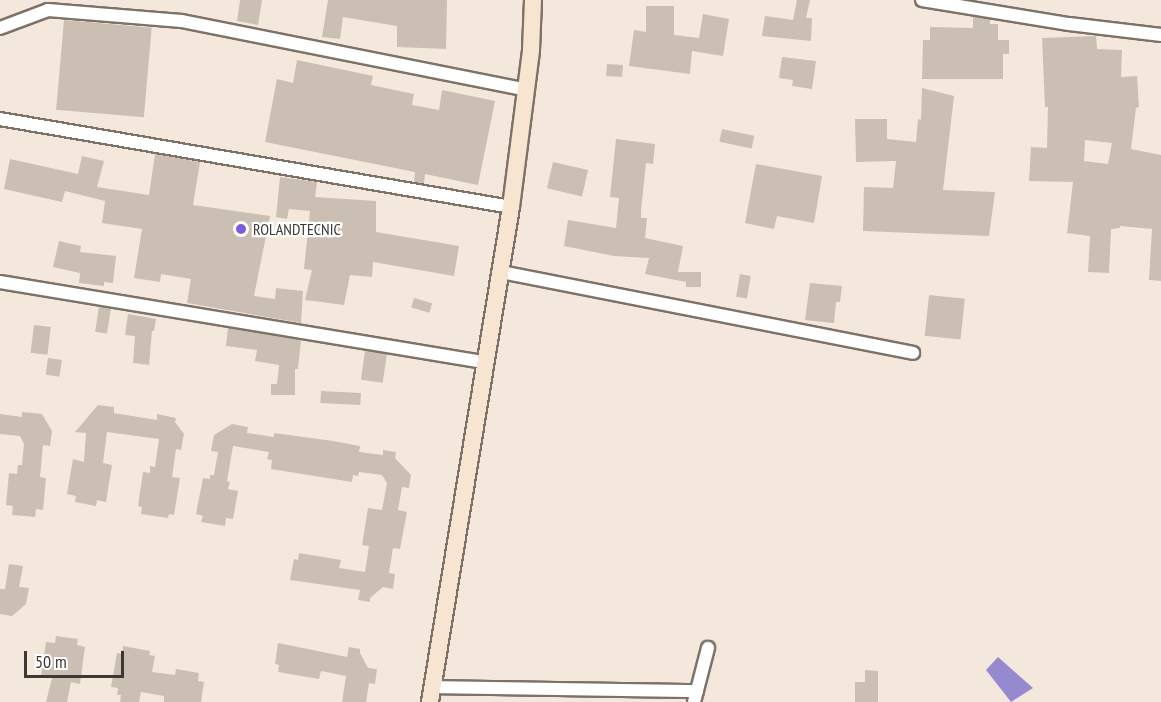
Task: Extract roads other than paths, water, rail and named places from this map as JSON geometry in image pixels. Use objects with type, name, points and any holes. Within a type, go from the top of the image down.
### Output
[{"type":"main road","points":[[432,694],[512,207],[526,90],[533,0]]},
{"type":"street","points":[[922,0],[1069,24],[1161,35]]},
{"type":"street","points":[[0,28],[48,10],[182,21],[526,90]]},
{"type":"street","points":[[0,118],[512,207]]},
{"type":"street","points":[[501,272],[913,352]]},
{"type":"street","points":[[0,282],[485,362]]},
{"type":"street","points":[[432,694],[696,696],[708,648]]},
{"type":"place","name":"ROLANDTECNIC","points":[[241,229]]}]
